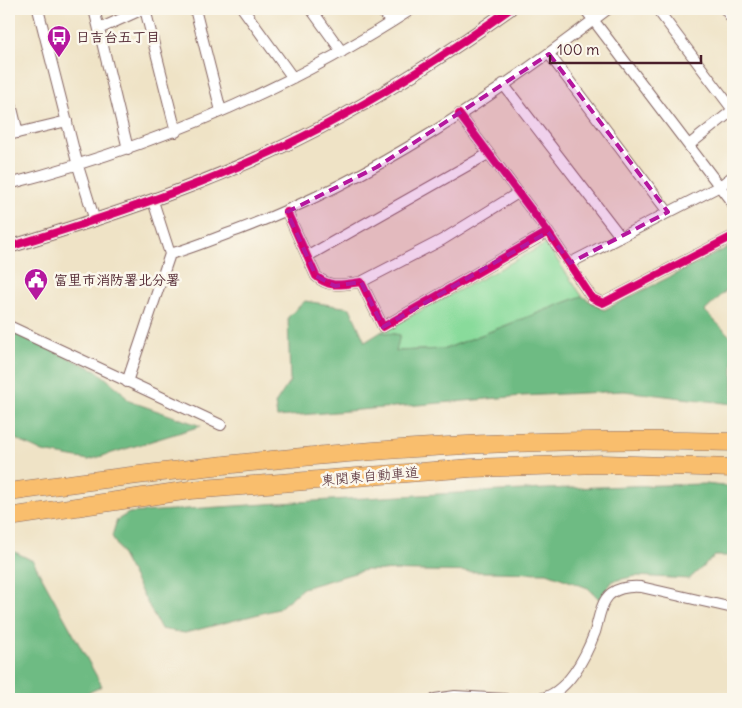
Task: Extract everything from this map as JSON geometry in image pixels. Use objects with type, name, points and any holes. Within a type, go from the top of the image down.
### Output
[{"type":"highway","name":"東関東自動車道","points":[[9,492],[222,464],[469,443],[600,440],[733,442]]},
{"type":"highway","name":"東関東自動車道","points":[[9,517],[190,490],[471,468],[602,464],[733,468]]},
{"type":"street","points":[[38,9],[78,166],[95,221]]},
{"type":"street","points":[[94,9],[128,149]]},
{"type":"street","points":[[99,29],[144,9],[176,132]]},
{"type":"street","points":[[195,9],[221,111]]},
{"type":"street","points":[[243,9],[293,78]]},
{"type":"street","points":[[311,9],[342,52]]},
{"type":"street","points":[[380,9],[391,22]]},
{"type":"street","points":[[9,184],[78,166],[176,132],[293,78],[342,52],[412,9]]},
{"type":"street","points":[[9,247],[153,201],[274,150],[343,116],[405,80],[510,9]]},
{"type":"street","points":[[585,9],[733,204]]},
{"type":"street","points":[[170,254],[287,212],[377,167],[549,54],[608,9]]},
{"type":"street","points":[[657,9],[733,110],[689,145]]},
{"type":"street","points":[[725,9],[733,20]]},
{"type":"street","points":[[549,54],[668,212]]},
{"type":"street","points":[[503,84],[620,236]]},
{"type":"street","points":[[9,96],[13,134],[68,121]]},
{"type":"street","points":[[459,114],[548,232],[592,298],[603,303],[733,236]]},
{"type":"street","points":[[308,256],[488,154]]},
{"type":"street","points":[[570,263],[720,186],[733,176]]},
{"type":"street","points":[[287,212],[316,276],[324,283],[335,286],[362,282],[442,240],[518,193]]},
{"type":"street","points":[[127,382],[170,254],[153,201]]},
{"type":"street","points":[[362,282],[383,327],[548,232]]},
{"type":"street","points":[[9,326],[221,425]]},
{"type":"street","points":[[538,699],[545,698],[564,685],[580,664],[594,634],[606,598],[617,590],[641,587],[733,608]]},
{"type":"street","points":[[435,699],[455,696],[505,699]]},
{"type":"highlighted area","points":[[549,54],[668,212],[570,263],[548,232],[383,327],[361,282],[335,286],[316,276],[287,212],[377,167]]},
{"type":"green space","points":[[546,244],[582,296],[445,349],[395,351],[400,335],[381,332]]},
{"type":"green space","points":[[733,245],[733,284],[705,311],[733,339],[733,404],[624,391],[522,396],[277,417],[275,404],[290,381],[288,317],[305,301],[350,308],[365,342],[381,332],[400,335],[396,351],[445,349],[582,296],[604,310]]},
{"type":"green space","points":[[9,331],[96,370],[121,391],[129,401],[201,426],[89,460],[43,452],[9,436]]},
{"type":"green space","points":[[705,484],[733,487],[733,556],[715,556],[689,579],[636,576],[613,581],[599,599],[588,588],[547,573],[365,570],[303,588],[278,609],[185,633],[161,629],[112,536],[117,520],[129,513],[417,495]]},
{"type":"green space","points":[[9,549],[33,561],[102,686],[76,699],[9,699]]},
{"type":"cycle path","points":[[9,247],[95,220],[180,190],[263,156],[344,115],[387,90],[449,51],[510,9]]},
{"type":"cycle path","points":[[459,114],[548,232],[592,298],[603,303],[733,236]]},
{"type":"cycle path","points":[[287,212],[316,276],[332,284],[361,282],[383,327],[548,232]]},
{"type":"place","name":"日吉台五丁目","points":[[59,58]]},
{"type":"place","name":"富里市消防署北分署","points":[[36,301]]}]
